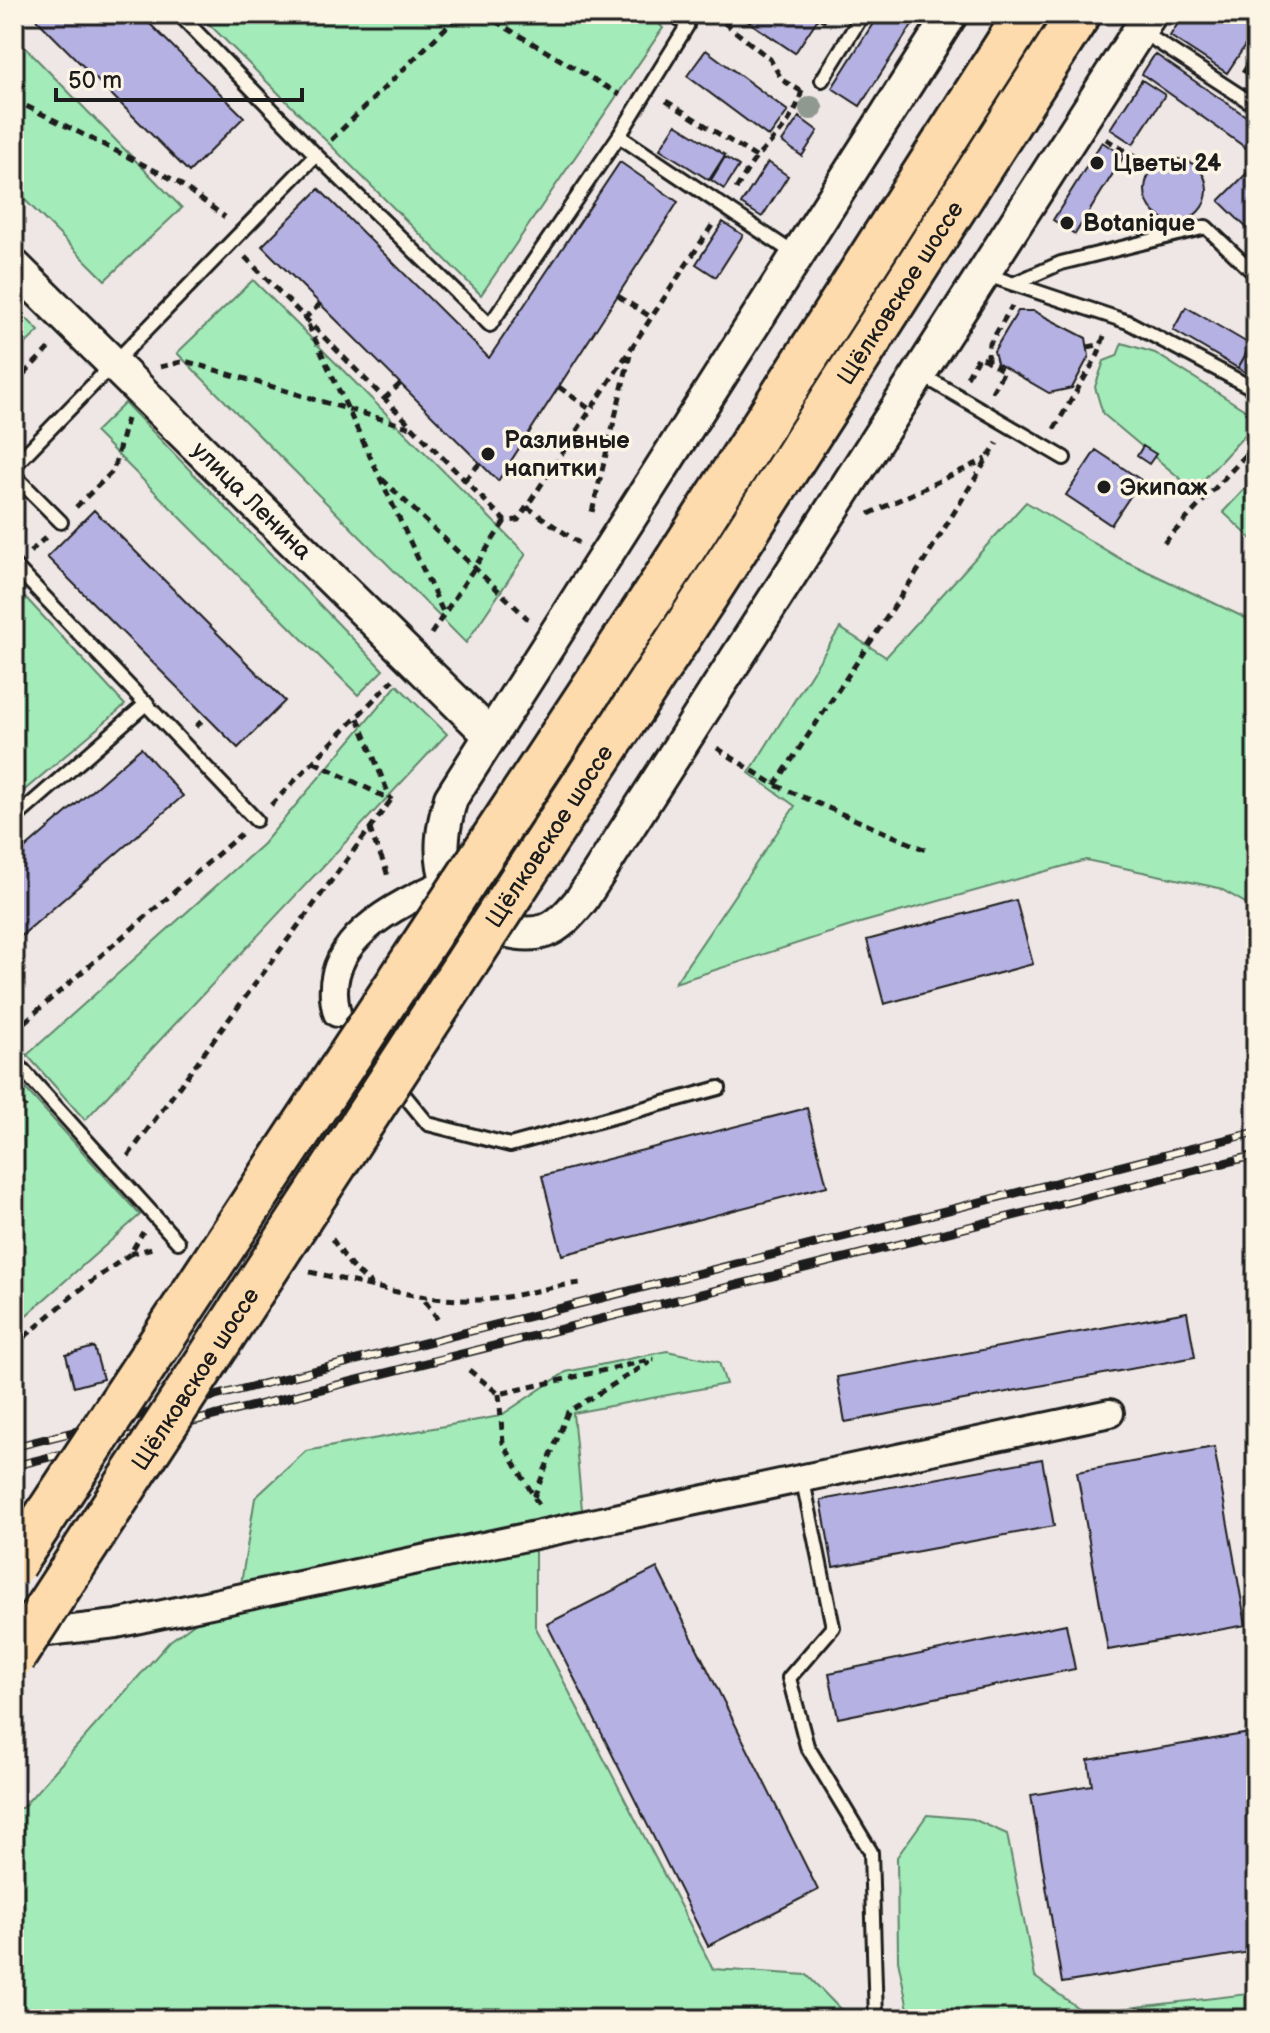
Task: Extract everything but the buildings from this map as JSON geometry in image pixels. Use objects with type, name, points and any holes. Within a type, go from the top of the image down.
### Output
[{"type":"main road","name":"Щёлковское шоссе","points":[[14,1564],[669,572],[1026,14]]},
{"type":"main road","name":"Щёлковское шоссе","points":[[14,1657],[706,596],[1079,14]]},
{"type":"street","points":[[951,14],[451,798],[442,829],[448,882],[457,898],[474,913],[510,932],[527,935],[548,931],[582,899],[921,374],[998,279],[1145,22]]},
{"type":"street","name":"улица Ленина","points":[[14,266],[491,736]]},
{"type":"street","points":[[337,1013],[334,1001],[337,972],[346,947],[396,907],[448,882]]},
{"type":"street","points":[[14,1636],[116,1624],[803,1481],[1110,1413]]},
{"type":"lane","points":[[179,14],[316,155],[490,325],[619,136],[687,26],[675,14]]},
{"type":"lane","points":[[822,80],[863,14]]},
{"type":"lane","points":[[1145,22],[1256,106]]},
{"type":"lane","points":[[619,136],[798,256]]},
{"type":"lane","points":[[14,466],[111,362],[316,155]]},
{"type":"lane","points":[[998,279],[1206,227],[1256,275]]},
{"type":"lane","points":[[998,279],[1111,316],[1174,344],[1256,390]]},
{"type":"lane","points":[[921,374],[1064,458]]},
{"type":"lane","points":[[14,475],[61,522]]},
{"type":"lane","points":[[14,565],[256,820]]},
{"type":"lane","points":[[14,819],[147,703]]},
{"type":"lane","points":[[337,1013],[428,1124],[510,1145],[719,1088]]},
{"type":"lane","points":[[14,1060],[178,1242]]},
{"type":"lane","points":[[803,1481],[833,1627],[789,1678],[807,1746],[871,1852],[876,2019]]},
{"type":"path","points":[[316,155],[460,14]]},
{"type":"path","points":[[483,14],[638,105]]},
{"type":"path","points":[[713,14],[770,59],[782,80],[801,91]]},
{"type":"path","points":[[648,90],[756,157]]},
{"type":"path","points":[[14,100],[176,181],[242,229]]},
{"type":"path","points":[[505,521],[518,520],[756,157],[775,141],[798,108]]},
{"type":"path","points":[[1095,132],[1152,168]]},
{"type":"path","points":[[230,242],[505,521]]},
{"type":"path","points":[[618,296],[651,317]]},
{"type":"path","points":[[305,318],[320,304]]},
{"type":"path","points":[[981,410],[1004,371],[986,360],[988,347],[1011,306],[1025,306]]},
{"type":"path","points":[[1064,412],[1102,344],[1111,316]]},
{"type":"path","points":[[305,318],[444,614]]},
{"type":"path","points":[[1088,347],[1102,344]]},
{"type":"path","points":[[14,384],[49,348]]},
{"type":"path","points":[[591,516],[631,348]]},
{"type":"path","points":[[84,500],[113,471],[136,386],[152,370],[185,361],[413,428]]},
{"type":"path","points":[[384,399],[400,384]]},
{"type":"path","points":[[559,387],[591,410]]},
{"type":"path","points":[[1164,543],[1256,444]]},
{"type":"path","points":[[775,785],[921,566],[987,458],[863,516]]},
{"type":"path","points":[[465,480],[480,463]]},
{"type":"path","points":[[380,477],[534,625]]},
{"type":"path","points":[[527,507],[584,547],[588,532]]},
{"type":"path","points":[[426,642],[505,521]]},
{"type":"path","points":[[14,1031],[256,820],[396,677]]},
{"type":"path","points":[[358,718],[391,800]]},
{"type":"path","points":[[709,743],[775,785],[928,851]]},
{"type":"path","points":[[314,762],[391,800]]},
{"type":"path","points":[[116,1173],[391,800]]},
{"type":"path","points":[[370,828],[375,850],[387,871],[388,893]]},
{"type":"path","points":[[130,1254],[154,1214]]},
{"type":"path","points":[[14,1346],[77,1292],[130,1254],[178,1242]]},
{"type":"path","points":[[298,1269],[424,1300],[482,1300],[581,1283]]},
{"type":"path","points":[[424,1300],[440,1323]]},
{"type":"path","points":[[499,1394],[654,1359],[568,1412],[534,1497]]},
{"type":"path","points":[[469,1370],[499,1394],[503,1443],[555,1533]]},
{"type":"green space","points":[[199,14],[649,14],[663,28],[481,295]]},
{"type":"green space","points":[[14,36],[182,208],[105,280],[14,189]]},
{"type":"green space","points":[[253,280],[526,554],[466,643],[177,353]]},
{"type":"green space","points":[[14,306],[39,331],[14,355]]},
{"type":"green space","points":[[1122,343],[1155,353],[1256,417],[1256,423],[1194,490],[1103,414],[1095,387],[1104,361],[1117,356]]},
{"type":"green space","points":[[125,403],[383,670],[358,695],[95,432]]},
{"type":"green space","points":[[1256,477],[1256,543],[1223,512]]},
{"type":"green space","points":[[1026,502],[1119,558],[1256,623],[1256,909],[1219,888],[1086,860],[860,923],[675,983],[795,806],[749,773],[840,628],[886,657]]},
{"type":"green space","points":[[14,585],[125,705],[14,799]]},
{"type":"green space","points":[[397,685],[447,734],[85,1120],[27,1055],[263,844]]},
{"type":"green space","points":[[14,1076],[140,1215],[14,1326]]},
{"type":"green space","points":[[667,1351],[719,1362],[726,1384],[573,1413],[584,1531],[535,1542],[535,1626],[713,1969],[807,1975],[846,2015],[846,2019],[109,2019],[14,2010],[14,1808],[22,1808],[170,1641],[240,1590],[255,1498],[306,1451],[500,1416],[566,1372]]},
{"type":"green space","points":[[927,1815],[973,1819],[1007,1834],[1035,1977],[1085,2013],[1256,1993],[1256,2019],[910,2019],[898,1960],[897,1857]]},
{"type":"railway","points":[[14,1447],[1256,1132]]},
{"type":"railway","points":[[14,1466],[1256,1155]]},
{"type":"place","name":"Цветы 24","points":[[1097,163]]},
{"type":"place","name":"Botanique","points":[[1067,223]]},
{"type":"place","name":"Разливные напитки","points":[[488,454]]},
{"type":"place","name":"Экипаж","points":[[1104,487]]}]
